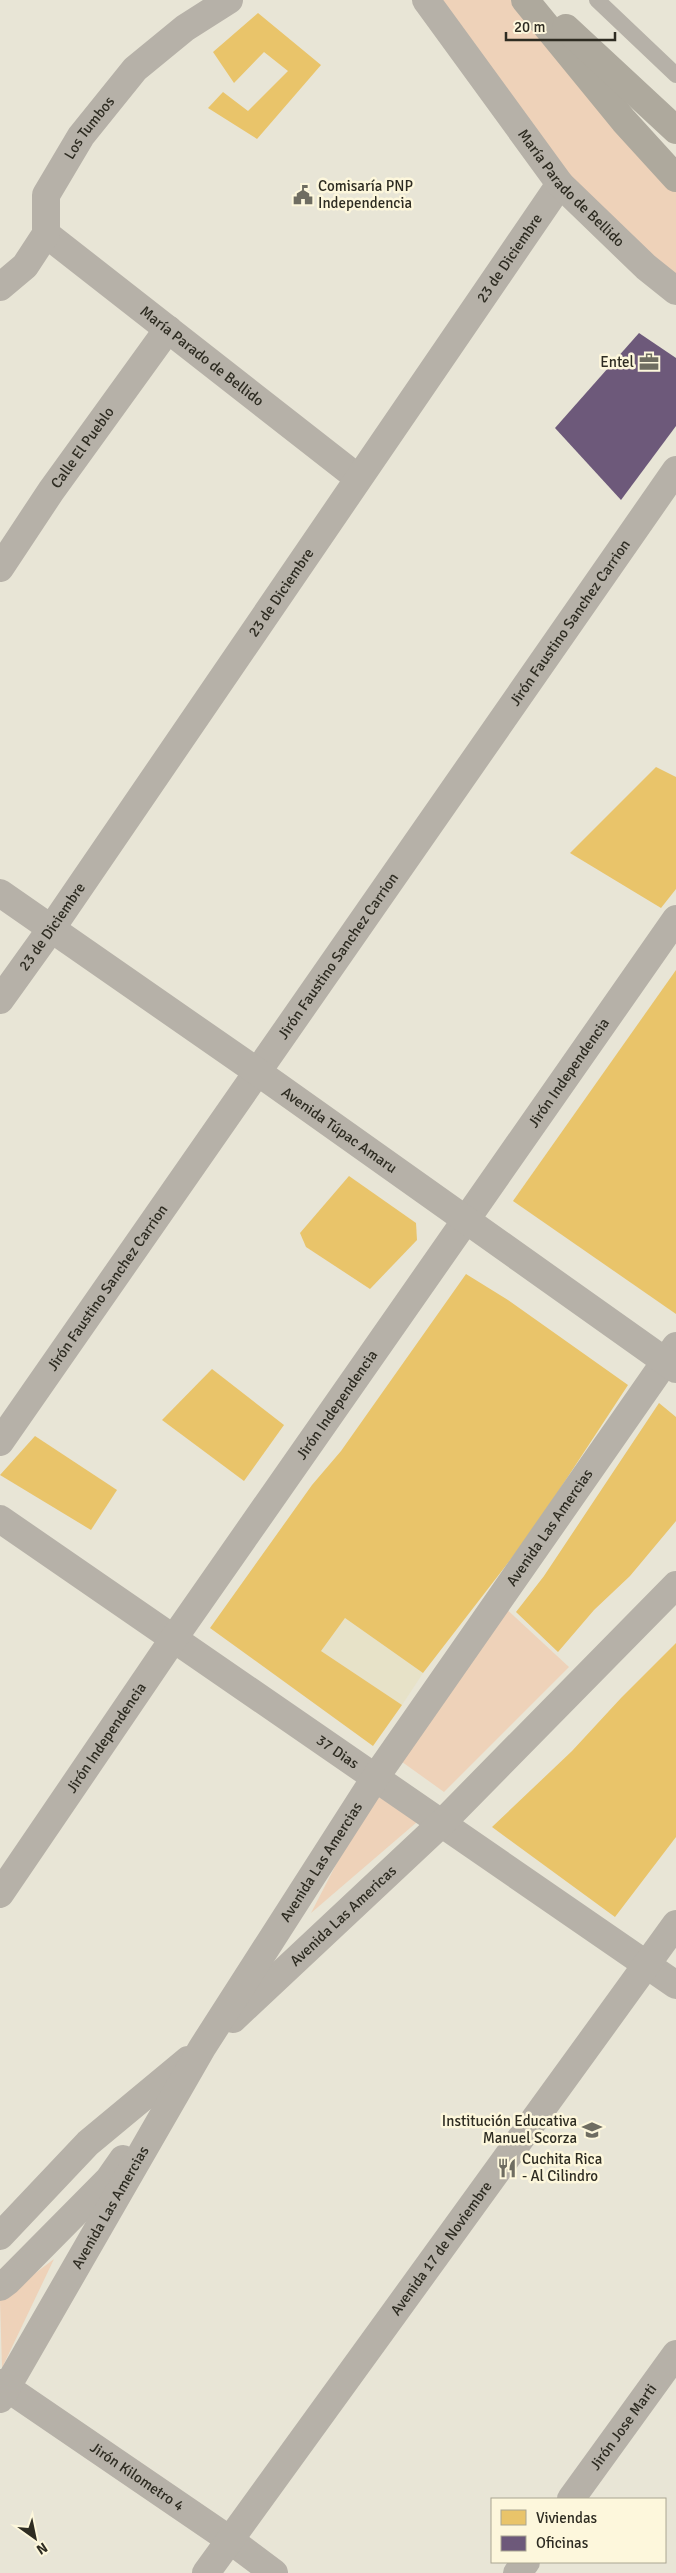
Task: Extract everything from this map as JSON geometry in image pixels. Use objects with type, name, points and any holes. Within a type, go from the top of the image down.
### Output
[{"type":"main road","points":[[525,0],[624,121],[676,178]]},
{"type":"main road","points":[[536,0],[676,130]]},
{"type":"street","name":"Los Tumbos","points":[[46,234],[46,195],[81,136],[136,69],[185,28],[229,0]]},
{"type":"street","name":"María Parado de Bellido","points":[[426,0],[560,184],[646,267],[676,291]]},
{"type":"street","name":"23 de Diciembre","points":[[0,1000],[51,929],[560,184]]},
{"type":"street","points":[[0,288],[26,266],[46,234]]},
{"type":"street","name":"María Parado de Bellido","points":[[46,234],[358,478]]},
{"type":"street","name":"Calle El Pueblo","points":[[0,568],[51,491],[168,329]]},
{"type":"street","name":"Jirón Faustino Sanchez Carrion","points":[[0,1442],[259,1073],[676,470]]},
{"type":"street","name":"Avenida Túpac Amaru","points":[[0,893],[259,1073],[465,1220],[672,1359]]},
{"type":"street","name":"Jirón Independencia","points":[[0,1894],[174,1638],[676,919]]},
{"type":"street","name":"Avenida Las Amercias","points":[[3,2390],[202,2048],[375,1778],[672,1359]]},
{"type":"street","name":"37 Dias","points":[[0,1519],[676,1985]]},
{"type":"street","name":"Avenida Las Americas","points":[[0,2236],[88,2143],[202,2048],[442,1823],[676,1585]]},
{"type":"street","name":"Avenida 17 de Noviembre","points":[[206,2573],[676,1924]]},
{"type":"street","points":[[0,2287],[108,2180],[202,2048]]},
{"type":"street","name":"Jirón Jose Marti","points":[[572,2498],[676,2354]]},
{"type":"street","name":"Jirón Kilometro 4","points":[[3,2390],[230,2540],[274,2573]]},
{"type":"lane","points":[[597,0],[676,75]]},
{"type":"shaded area","points":[[432,0],[516,0],[676,186],[676,282],[564,179]]},
{"type":"shaded area","points":[[503,1606],[569,1667],[444,1792],[398,1759]]},
{"type":"shaded area","points":[[345,1618],[423,1673],[402,1705],[321,1651]]},
{"type":"shaded area","points":[[375,1789],[417,1822],[311,1913]]},
{"type":"shaded area","points":[[54,2259],[2,2368],[0,2300]]},
{"type":"building: Viviendas","points":[[258,13],[321,65],[257,139],[208,108],[223,92],[248,111],[288,71],[264,52],[234,83],[213,52]]},
{"type":"building: Viviendas","points":[[656,767],[676,777],[676,889],[661,908],[570,853]]},
{"type":"building: Viviendas","points":[[676,970],[676,1314],[513,1201]]},
{"type":"building: Viviendas","points":[[349,1176],[416,1223],[417,1240],[370,1289],[306,1247],[300,1233]]},
{"type":"building: Viviendas","points":[[466,1274],[508,1300],[628,1385],[531,1533],[423,1673],[345,1618],[321,1651],[402,1705],[373,1746],[210,1628],[312,1485],[341,1451]]},
{"type":"building: Viviendas","points":[[212,1369],[284,1425],[244,1481],[162,1420]]},
{"type":"building: Viviendas","points":[[659,1403],[676,1417],[676,1521],[630,1576],[594,1610],[558,1652],[516,1612],[544,1576]]},
{"type":"building: Viviendas","points":[[35,1436],[117,1490],[91,1530],[0,1475]]},
{"type":"building: Viviendas","points":[[676,1643],[676,1837],[615,1917],[492,1827],[572,1751]]},
{"type":"building: Oficinas","points":[[639,333],[676,358],[676,426],[621,500],[555,428]]},
{"type":"place","name":"Comisaría PNP Independencia","points":[[303,195]]},
{"type":"place","name":"Entel","points":[[649,362]]},
{"type":"place","name":"Institución Educativa Manuel Scorza","points":[[592,2130]]},
{"type":"place","name":"Cuchita Rica - Al Cilindro","points":[[507,2168]]}]
